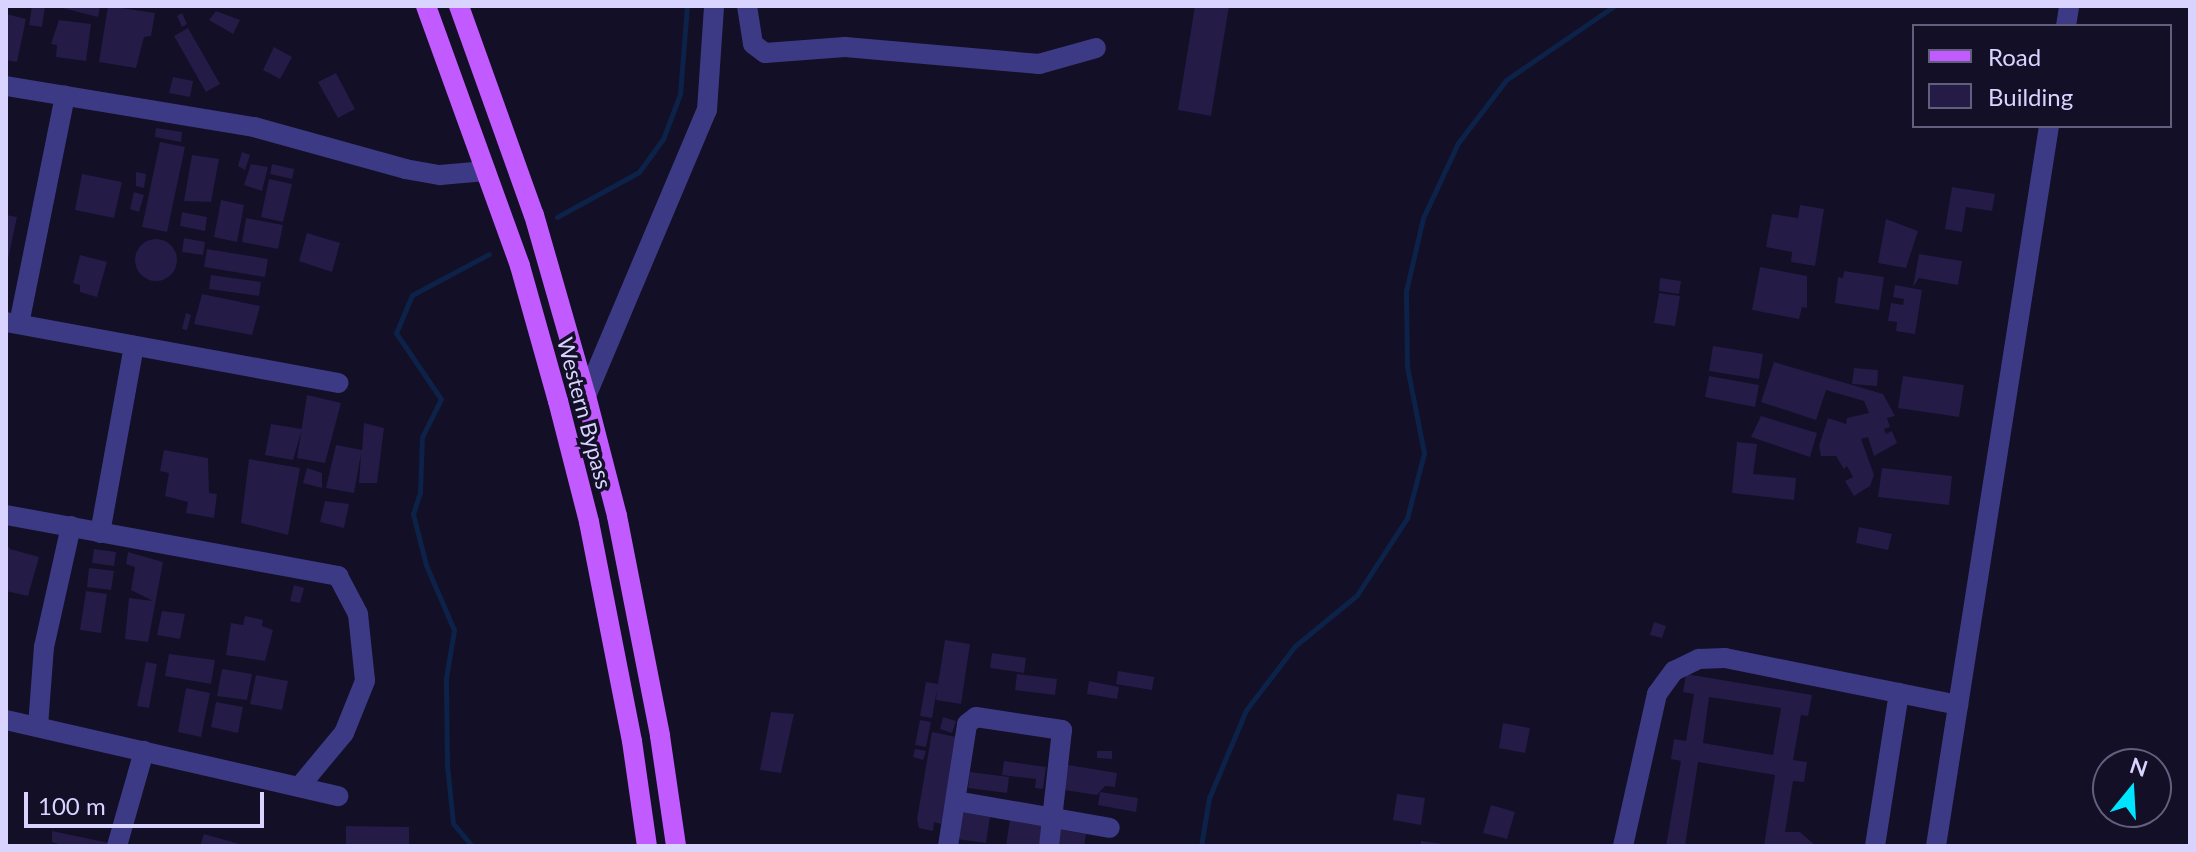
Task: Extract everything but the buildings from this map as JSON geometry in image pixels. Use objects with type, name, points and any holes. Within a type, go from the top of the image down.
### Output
[{"type":"main road","name":"Western Bypass","points":[[426,6],[520,266],[589,522],[632,741],[647,846]]},
{"type":"main road","name":"Western Bypass","points":[[459,6],[542,239],[586,396],[617,516],[660,736],[676,846]]},
{"type":"street","points":[[586,396],[707,110],[714,6]]},
{"type":"street","points":[[747,6],[753,44],[765,53],[845,47],[1039,64],[1096,48]]},
{"type":"street","points":[[6,86],[254,127],[405,169],[440,175],[486,171]]},
{"type":"street","points":[[65,96],[12,323],[338,383]]},
{"type":"street","points":[[1936,846],[2049,128]]},
{"type":"street","points":[[100,533],[134,346]]},
{"type":"street","points":[[6,515],[338,576],[358,614],[365,681],[344,733],[299,787]]},
{"type":"street","points":[[38,726],[44,647],[71,526]]},
{"type":"street","points":[[1623,846],[1657,694],[1674,671],[1699,659],[1725,658],[1958,705]]},
{"type":"street","points":[[1875,846],[1899,693]]},
{"type":"street","points":[[948,846],[969,719],[1054,725],[1063,734],[1049,846]]},
{"type":"street","points":[[6,720],[338,796]]},
{"type":"street","points":[[117,846],[144,751]]},
{"type":"street","points":[[956,801],[1110,828]]},
{"type":"waterway","points":[[557,217],[639,172],[663,139],[680,94],[687,6]]},
{"type":"waterway","points":[[1201,846],[1209,798],[1246,710],[1295,646],[1357,595],[1407,518],[1424,453],[1407,366],[1406,291],[1423,218],[1458,143],[1506,80],[1614,6]]},
{"type":"waterway","points":[[472,846],[453,823],[447,765],[446,678],[454,630],[426,565],[413,514],[420,493],[422,437],[441,399],[396,333],[412,295],[489,254]]}]
